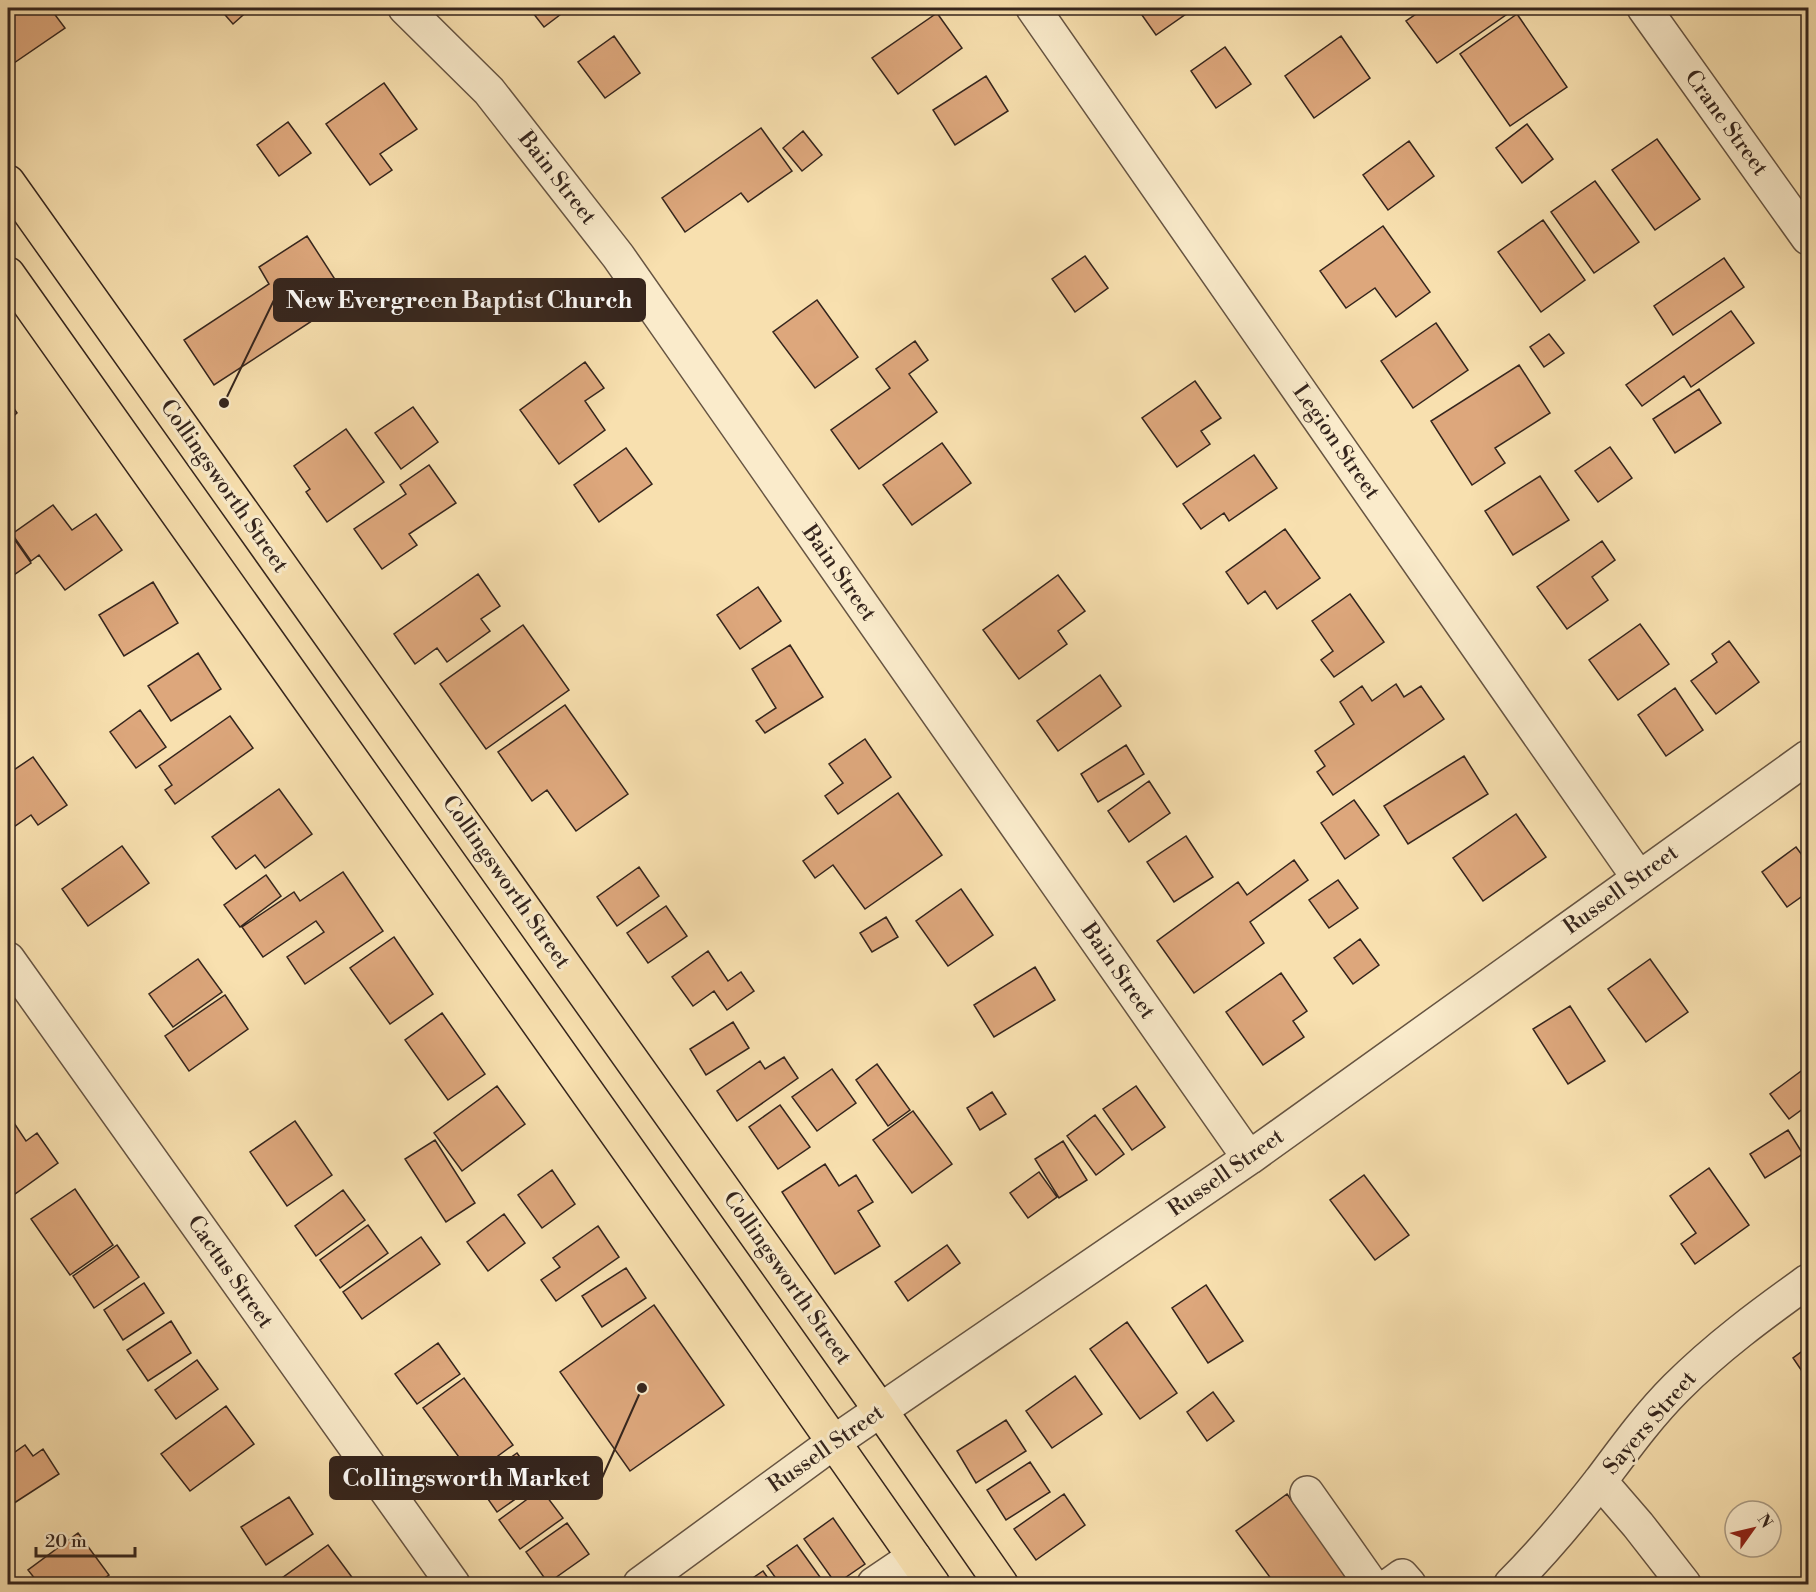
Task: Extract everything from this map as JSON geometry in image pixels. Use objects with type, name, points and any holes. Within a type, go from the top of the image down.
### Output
[{"type":"main road","name":"Collingsworth Street","points":[[8,182],[881,1411],[1001,1584]]},
{"type":"main road","points":[[8,274],[933,1584]]},
{"type":"street","name":"Bain Street","points":[[405,8],[489,91],[618,256],[1249,1158]]},
{"type":"street","name":"Legion Street","points":[[1033,8],[1638,877]]},
{"type":"street","name":"Crane Street","points":[[1644,8],[1809,238]]},
{"type":"street","name":"Russell Street","points":[[640,1584],[834,1442],[1249,1158],[1809,756]]},
{"type":"street","name":"Cactus Street","points":[[8,959],[453,1584]]},
{"type":"street","name":"Sayers Street","points":[[1511,1584],[1528,1568],[1638,1431],[1677,1387],[1747,1324],[1809,1281]]},
{"type":"street","points":[[1600,1481],[1684,1584]]},
{"type":"street","points":[[1307,1493],[1371,1584]]},
{"type":"street","points":[[874,1584],[914,1557]]},
{"type":"street","points":[[1391,1584],[1402,1576],[1409,1584]]},
{"type":"building","points":[[8,8],[50,8],[65,28],[11,65],[8,61]]},
{"type":"building","points":[[219,8],[251,8],[233,24]]},
{"type":"building","points":[[529,8],[569,8],[544,27]]},
{"type":"building","points":[[1137,8],[1193,8],[1193,9],[1156,35]]},
{"type":"building","points":[[1425,8],[1516,8],[1437,63],[1406,21]]},
{"type":"building","points":[[937,13],[962,48],[898,94],[872,58]]},
{"type":"building","points":[[1517,14],[1567,87],[1510,126],[1460,54]]},
{"type":"building","points":[[614,36],[640,73],[605,98],[578,62]]},
{"type":"building","points":[[1341,36],[1370,78],[1314,118],[1285,76]]},
{"type":"building","points":[[1225,47],[1251,84],[1216,108],[1191,71]]},
{"type":"building","points":[[986,76],[1008,111],[955,145],[933,110]]},
{"type":"building","points":[[384,83],[417,129],[380,154],[392,170],[370,185],[326,124]]},
{"type":"building","points":[[288,122],[311,153],[279,176],[257,145]]},
{"type":"building","points":[[1527,124],[1553,159],[1522,183],[1496,148]]},
{"type":"building","points":[[761,128],[792,171],[748,202],[741,193],[685,232],[662,198]]},
{"type":"building","points":[[803,131],[822,155],[802,171],[783,148]]},
{"type":"building","points":[[1657,139],[1700,199],[1655,230],[1612,170]]},
{"type":"building","points":[[1409,141],[1434,176],[1388,210],[1363,175]]},
{"type":"building","points":[[1595,181],[1639,242],[1594,273],[1551,212]]},
{"type":"building","points":[[1543,220],[1585,280],[1541,312],[1498,252]]},
{"type":"building","points":[[1383,226],[1430,292],[1396,317],[1375,288],[1346,308],[1320,271]]},
{"type":"building","points":[[307,236],[347,298],[214,385],[184,340],[269,284],[259,267]]},
{"type":"building","points":[[1085,256],[1108,288],[1075,312],[1052,279]]},
{"type":"building","points":[[1724,258],[1744,287],[1673,335],[1654,306]]},
{"type":"building","points":[[817,300],[858,357],[815,388],[773,332]]},
{"type":"building","points":[[1731,311],[1754,343],[1691,387],[1684,376],[1642,406],[1626,385]]},
{"type":"building","points":[[1436,323],[1468,370],[1413,408],[1381,361]]},
{"type":"building","points":[[1549,334],[1564,353],[1544,367],[1530,347]]},
{"type":"building","points":[[915,341],[928,360],[909,374],[937,412],[859,469],[831,430],[890,388],[876,369]]},
{"type":"building","points":[[585,362],[604,388],[585,401],[605,430],[559,464],[520,410]]},
{"type":"building","points":[[1519,365],[1550,413],[1495,448],[1505,463],[1472,485],[1431,421]]},
{"type":"building","points":[[1195,381],[1221,418],[1201,431],[1210,444],[1177,467],[1142,418]]},
{"type":"building","points":[[1699,389],[1721,423],[1675,453],[1653,419]]},
{"type":"building","points":[[8,400],[17,413],[8,421]]},
{"type":"building","points":[[413,407],[438,442],[401,469],[375,433]]},
{"type":"building","points":[[346,429],[384,482],[327,522],[306,492],[310,489],[294,466]]},
{"type":"building","points":[[942,443],[971,483],[912,525],[883,485]]},
{"type":"building","points":[[1610,447],[1632,478],[1598,502],[1575,471]]},
{"type":"building","points":[[626,448],[652,484],[599,522],[574,485]]},
{"type":"building","points":[[1254,455],[1277,488],[1229,521],[1224,513],[1201,529],[1183,504]]},
{"type":"building","points":[[429,465],[456,503],[409,534],[417,545],[382,569],[354,529],[406,494],[400,485]]},
{"type":"building","points":[[1540,476],[1569,520],[1513,555],[1485,511]]},
{"type":"building","points":[[53,505],[72,530],[96,514],[122,550],[65,590],[39,555],[31,561],[12,534]]},
{"type":"building","points":[[1285,529],[1320,578],[1277,609],[1265,591],[1248,604],[1226,572]]},
{"type":"building","points":[[15,540],[31,563],[8,579],[8,545]]},
{"type":"building","points":[[1602,541],[1615,560],[1592,577],[1608,600],[1567,629],[1537,587]]},
{"type":"building","points":[[478,574],[500,606],[481,619],[490,631],[447,662],[437,648],[415,664],[394,634]]},
{"type":"building","points":[[1058,575],[1085,611],[1058,631],[1067,644],[1019,679],[983,630]]},
{"type":"building","points":[[153,582],[178,623],[124,656],[99,615]]},
{"type":"building","points":[[758,587],[781,621],[740,649],[717,615]]},
{"type":"building","points":[[1350,594],[1384,642],[1334,677],[1321,660],[1333,651],[1312,621]]},
{"type":"building","points":[[1640,624],[1669,664],[1618,700],[1589,660]]},
{"type":"building","points":[[523,625],[569,690],[486,749],[440,684]]},
{"type":"building","points":[[1729,641],[1759,682],[1716,714],[1691,681],[1717,662],[1712,654]]},
{"type":"building","points":[[790,645],[823,697],[765,733],[756,721],[776,708],[752,669]]},
{"type":"building","points":[[198,653],[221,689],[171,721],[148,686]]},
{"type":"building","points":[[1100,675],[1121,706],[1058,751],[1037,721]]},
{"type":"building","points":[[1396,684],[1404,697],[1421,686],[1444,719],[1333,795],[1317,772],[1325,766],[1315,751],[1354,724],[1340,702],[1362,686],[1372,701]]},
{"type":"building","points":[[1675,688],[1703,730],[1666,756],[1638,715]]},
{"type":"building","points":[[565,705],[628,794],[576,831],[547,790],[532,801],[498,752]]},
{"type":"building","points":[[140,710],[166,747],[136,768],[110,732]]},
{"type":"building","points":[[230,716],[253,748],[175,804],[165,790],[172,785],[159,766]]},
{"type":"building","points":[[865,739],[891,777],[838,814],[825,796],[843,783],[829,764]]},
{"type":"building","points":[[1126,745],[1144,774],[1098,802],[1081,774]]},
{"type":"building","points":[[1464,756],[1488,794],[1408,844],[1384,806]]},
{"type":"building","points":[[33,757],[67,805],[38,825],[31,815],[8,831],[8,774]]},
{"type":"building","points":[[1149,781],[1170,813],[1129,842],[1108,811]]},
{"type":"building","points":[[279,789],[312,834],[265,868],[255,855],[236,869],[212,837]]},
{"type":"building","points":[[898,793],[942,855],[865,909],[833,865],[815,878],[803,861]]},
{"type":"building","points":[[1354,800],[1379,835],[1345,859],[1321,823]]},
{"type":"building","points":[[1516,814],[1546,857],[1483,901],[1453,858]]},
{"type":"building","points":[[1186,836],[1213,877],[1174,902],[1147,862]]},
{"type":"building","points":[[122,846],[149,883],[88,926],[62,889]]},
{"type":"building","points":[[1796,847],[1808,863],[1808,892],[1787,907],[1762,872]]},
{"type":"building","points":[[1294,860],[1308,880],[1250,922],[1264,943],[1194,993],[1157,941],[1238,882],[1247,895]]},
{"type":"building","points":[[639,867],[659,896],[617,926],[597,897]]},
{"type":"building","points":[[343,872],[383,931],[305,984],[287,957],[324,932],[316,921],[263,957],[242,927],[294,892],[300,901]]},
{"type":"building","points":[[266,875],[281,896],[240,927],[224,905]]},
{"type":"building","points":[[1338,880],[1358,908],[1329,928],[1309,900]]},
{"type":"building","points":[[961,889],[993,935],[948,966],[916,921]]},
{"type":"building","points":[[666,906],[687,936],[648,963],[627,933]]},
{"type":"building","points":[[886,917],[898,937],[872,952],[860,933]]},
{"type":"building","points":[[394,937],[433,994],[390,1024],[350,968]]},
{"type":"building","points":[[1360,939],[1379,965],[1353,984],[1334,958]]},
{"type":"building","points":[[708,951],[728,981],[741,972],[754,991],[727,1010],[714,991],[693,1006],[672,977]]},
{"type":"building","points":[[198,959],[222,992],[173,1027],[149,994]]},
{"type":"building","points":[[1650,959],[1688,1012],[1646,1042],[1608,989]]},
{"type":"building","points":[[1035,967],[1055,1000],[994,1037],[974,1005]]},
{"type":"building","points":[[1281,973],[1307,1011],[1293,1021],[1304,1037],[1263,1065],[1226,1012]]},
{"type":"building","points":[[225,995],[248,1029],[189,1071],[165,1036]]},
{"type":"building","points":[[1570,1006],[1605,1061],[1568,1084],[1533,1029]]},
{"type":"building","points":[[442,1013],[485,1074],[448,1100],[405,1040]]},
{"type":"building","points":[[733,1022],[749,1048],[706,1075],[690,1049]]},
{"type":"building","points":[[784,1057],[798,1078],[737,1121],[717,1091],[760,1061],[765,1069]]},
{"type":"building","points":[[877,1064],[910,1110],[888,1126],[856,1080]]},
{"type":"building","points":[[1808,1066],[1808,1105],[1789,1119],[1770,1094]]},
{"type":"building","points":[[832,1069],[856,1103],[817,1131],[792,1097]]},
{"type":"building","points":[[497,1086],[525,1124],[462,1171],[434,1133]]},
{"type":"building","points":[[1136,1086],[1165,1127],[1132,1150],[1103,1109]]},
{"type":"building","points":[[992,1092],[1006,1114],[980,1130],[967,1108]]},
{"type":"building","points":[[780,1105],[810,1147],[778,1169],[749,1127]]},
{"type":"building","points":[[913,1111],[952,1164],[912,1193],[873,1140]]},
{"type":"building","points":[[8,1114],[26,1141],[37,1133],[58,1163],[8,1199]]},
{"type":"building","points":[[1095,1115],[1124,1154],[1096,1175],[1067,1136]]},
{"type":"building","points":[[295,1121],[332,1175],[287,1206],[250,1152]]},
{"type":"building","points":[[1788,1130],[1803,1154],[1765,1178],[1750,1154]]},
{"type":"building","points":[[435,1140],[475,1203],[446,1222],[405,1159]]},
{"type":"building","points":[[1063,1141],[1087,1180],[1059,1198],[1035,1159]]},
{"type":"building","points":[[825,1164],[839,1186],[856,1175],[873,1202],[858,1211],[880,1246],[835,1274],[782,1192]]},
{"type":"building","points":[[1709,1168],[1749,1225],[1695,1264],[1681,1244],[1696,1233],[1670,1196]]},
{"type":"building","points":[[552,1170],[575,1204],[542,1228],[518,1195]]},
{"type":"building","points":[[1039,1172],[1057,1197],[1028,1218],[1010,1193]]},
{"type":"building","points":[[1364,1175],[1409,1235],[1375,1260],[1330,1200]]},
{"type":"building","points":[[75,1189],[113,1245],[70,1275],[31,1219]]},
{"type":"building","points":[[343,1190],[365,1220],[316,1256],[295,1226]]},
{"type":"building","points":[[504,1214],[525,1243],[488,1271],[467,1242]]},
{"type":"building","points":[[368,1225],[388,1253],[340,1288],[320,1260]]},
{"type":"building","points":[[598,1226],[619,1257],[556,1301],[541,1280],[560,1267],[553,1258]]},
{"type":"building","points":[[421,1237],[440,1264],[362,1319],[343,1292]]},
{"type":"building","points":[[117,1245],[139,1277],[94,1308],[73,1276]]},
{"type":"building","points":[[947,1245],[960,1263],[908,1301],[895,1282]]},
{"type":"building","points":[[626,1268],[646,1298],[602,1327],[582,1296]]},
{"type":"building","points":[[144,1283],[164,1313],[123,1340],[104,1310]]},
{"type":"building","points":[[1206,1285],[1243,1341],[1208,1363],[1172,1308]]},
{"type":"building","points":[[654,1305],[724,1405],[630,1471],[560,1372]]},
{"type":"building","points":[[171,1321],[191,1353],[148,1381],[127,1350]]},
{"type":"building","points":[[1127,1322],[1177,1393],[1140,1419],[1090,1349]]},
{"type":"building","points":[[438,1343],[460,1374],[417,1404],[395,1374]]},
{"type":"building","points":[[1808,1347],[1808,1380],[1793,1358]]},
{"type":"building","points":[[197,1360],[218,1389],[176,1419],[155,1390]]},
{"type":"building","points":[[1075,1376],[1102,1414],[1052,1448],[1026,1411]]},
{"type":"building","points":[[464,1378],[513,1445],[472,1475],[423,1408]]},
{"type":"building","points":[[1213,1392],[1234,1421],[1207,1441],[1187,1412]]},
{"type":"building","points":[[226,1406],[254,1444],[190,1491],[161,1454]]},
{"type":"building","points":[[1006,1420],[1026,1451],[976,1483],[957,1451]]},
{"type":"building","points":[[25,1445],[33,1456],[43,1449],[59,1474],[8,1507],[8,1457]]},
{"type":"building","points":[[517,1453],[538,1483],[497,1512],[476,1482]]},
{"type":"building","points":[[1030,1462],[1050,1492],[1006,1520],[987,1490]]},
{"type":"building","points":[[541,1489],[563,1518],[520,1549],[499,1520]]},
{"type":"building","points":[[1064,1494],[1085,1525],[1036,1560],[1014,1529]]},
{"type":"building","points":[[1287,1494],[1352,1584],[1275,1584],[1236,1531]]},
{"type":"building","points":[[289,1497],[313,1534],[266,1565],[241,1527]]},
{"type":"building","points":[[833,1518],[865,1564],[836,1584],[804,1539]]},
{"type":"building","points":[[567,1523],[589,1554],[548,1583],[526,1552]]},
{"type":"building","points":[[78,1533],[109,1575],[96,1584],[39,1584],[28,1570]]},
{"type":"building","points":[[328,1545],[357,1584],[287,1584],[282,1578]]},
{"type":"building","points":[[797,1545],[825,1584],[780,1584],[767,1566]]},
{"type":"building","points":[[763,1571],[772,1584],[744,1584]]},
{"type":"place","name":"New Evergreen Baptist Church","points":[[224,403]]},
{"type":"place","name":"Collingsworth Market","points":[[642,1388]]}]
